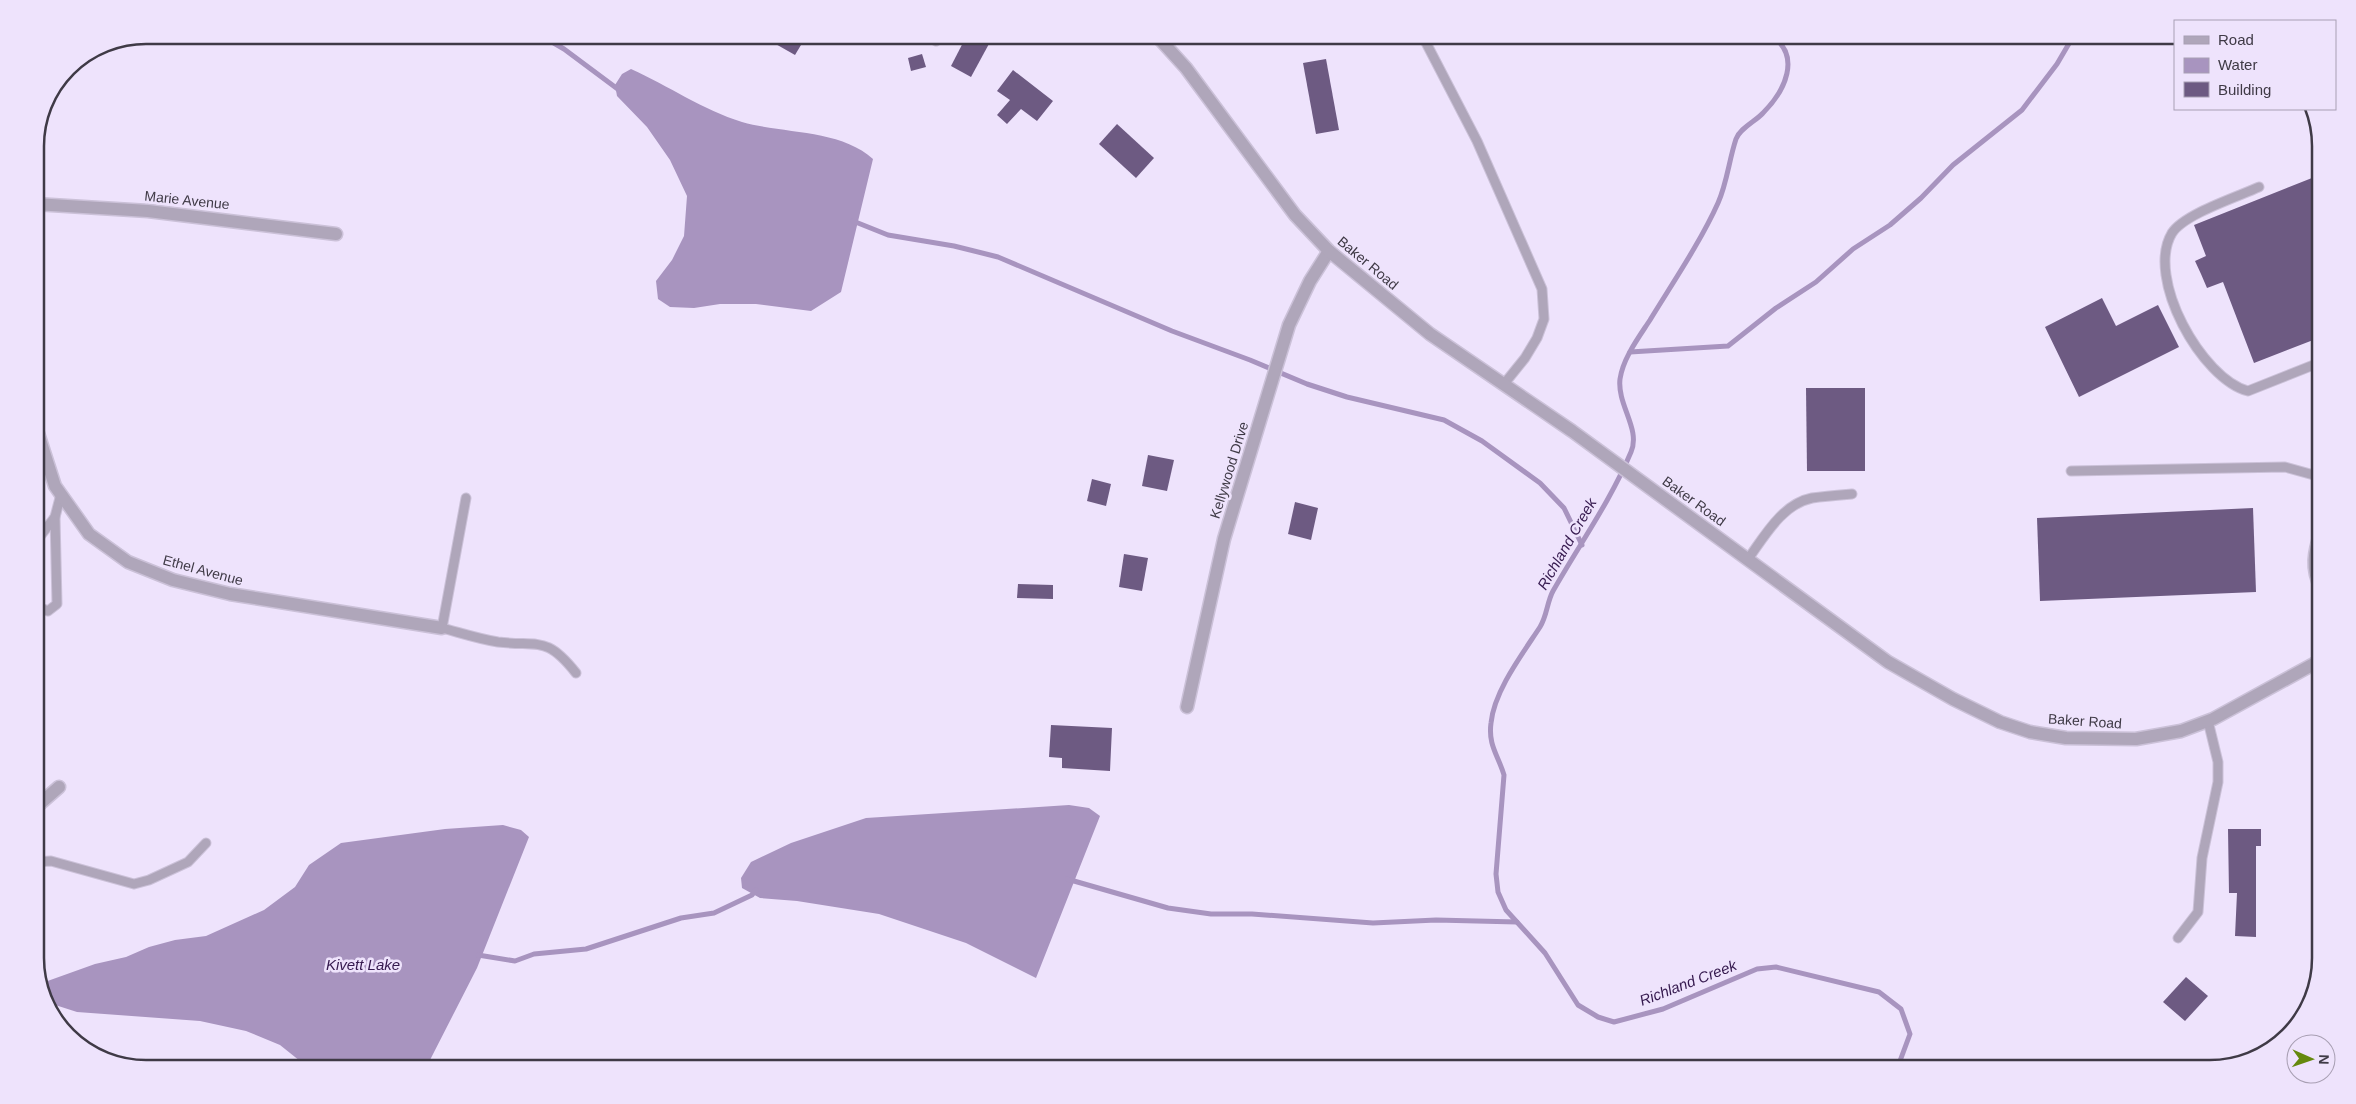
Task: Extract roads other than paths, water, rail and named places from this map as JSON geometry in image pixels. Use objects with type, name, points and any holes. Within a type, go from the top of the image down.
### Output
[{"type":"street","name":"Baker Road","points":[[1164,44],[1186,68],[1295,215],[1329,251],[1430,334],[1572,431],[1888,662],[2000,722],[2030,732],[2066,738],[2096,740],[2145,737],[2180,731],[2208,721],[2312,665]]},
{"type":"street","name":"Marie Avenue","points":[[44,204],[148,210],[336,234]]},
{"type":"street","name":"Kellywood Drive","points":[[1186,707],[1224,539],[1289,325],[1310,281],[1329,251]]},
{"type":"street","name":"Ethel Avenue","points":[[44,452],[55,486],[89,534],[128,562],[172,580],[230,594],[442,628]]},
{"type":"street","points":[[44,800],[59,787]]},
{"type":"lane","points":[[1427,44],[1477,141],[1542,289],[1544,319],[1537,338],[1525,358],[1504,384]]},
{"type":"lane","points":[[2259,187],[2184,220],[2172,234],[2165,259],[2167,285],[2181,320],[2208,364],[2237,388],[2248,391],[2312,366]]},
{"type":"lane","points":[[2071,471],[2285,467],[2312,474]]},
{"type":"lane","points":[[44,609],[48,611],[57,604],[55,517],[61,494]]},
{"type":"lane","points":[[1748,560],[1776,521],[1788,510],[1810,498],[1852,494]]},
{"type":"lane","points":[[466,498],[442,628],[500,642],[539,643],[562,656],[576,673]]},
{"type":"lane","points":[[44,531],[55,517]]},
{"type":"lane","points":[[2178,938],[2198,912],[2202,858],[2218,782],[2218,762],[2208,721]]},
{"type":"lane","points":[[44,861],[51,861],[134,884],[148,880],[188,862],[206,843]]},
{"type":"water","points":[[631,69],[728,117],[758,126],[828,137],[860,149],[873,159],[841,292],[811,311],[756,304],[720,304],[694,308],[670,307],[658,299],[656,281],[672,260],[684,236],[687,196],[670,160],[647,127],[617,96],[615,85],[622,74]]},
{"type":"water","points":[[1069,805],[1089,808],[1100,816],[1036,978],[966,943],[879,914],[797,901],[760,898],[742,888],[741,878],[751,862],[791,843],[866,818]]},
{"type":"water","name":"Kivett Lake","points":[[503,825],[521,830],[529,837],[477,968],[430,1060],[299,1060],[280,1045],[246,1031],[200,1021],[77,1012],[55,1005],[51,997],[46,981],[95,964],[126,957],[149,947],[175,940],[206,936],[264,910],[295,887],[309,865],[341,843],[445,829]]},
{"type":"waterway","points":[[555,44],[619,90]]},
{"type":"waterway","name":"Richland Creek","points":[[1781,44],[1786,53],[1788,63],[1787,74],[1783,84],[1771,104],[1738,135],[1721,195],[1711,217],[1686,262],[1624,363],[1620,379],[1620,389],[1633,435],[1631,452],[1604,506],[1553,591],[1542,623],[1503,685],[1493,711],[1490,731],[1491,738],[1504,775],[1496,874],[1498,892],[1506,910],[1545,953],[1578,1005],[1598,1017],[1614,1022],[1663,1009],[1757,969],[1776,967],[1879,992],[1901,1009],[1910,1034],[1900,1060]]},
{"type":"waterway","points":[[1630,352],[1728,346],[1776,308],[1816,282],[1853,249],[1890,225],[1921,198],[1953,165],[2022,110],[2057,64],[2069,44]]},
{"type":"waterway","points":[[853,221],[888,235],[954,246],[998,257],[1172,331],[1250,360],[1307,384],[1347,397],[1444,420],[1482,441],[1540,483],[1564,508],[1582,545]]},
{"type":"waterway","points":[[1067,879],[1168,908],[1211,914],[1252,914],[1373,923],[1436,920],[1517,922]]},
{"type":"waterway","points":[[478,955],[515,961],[534,954],[586,949],[681,918],[714,913],[752,895],[756,890]]}]
